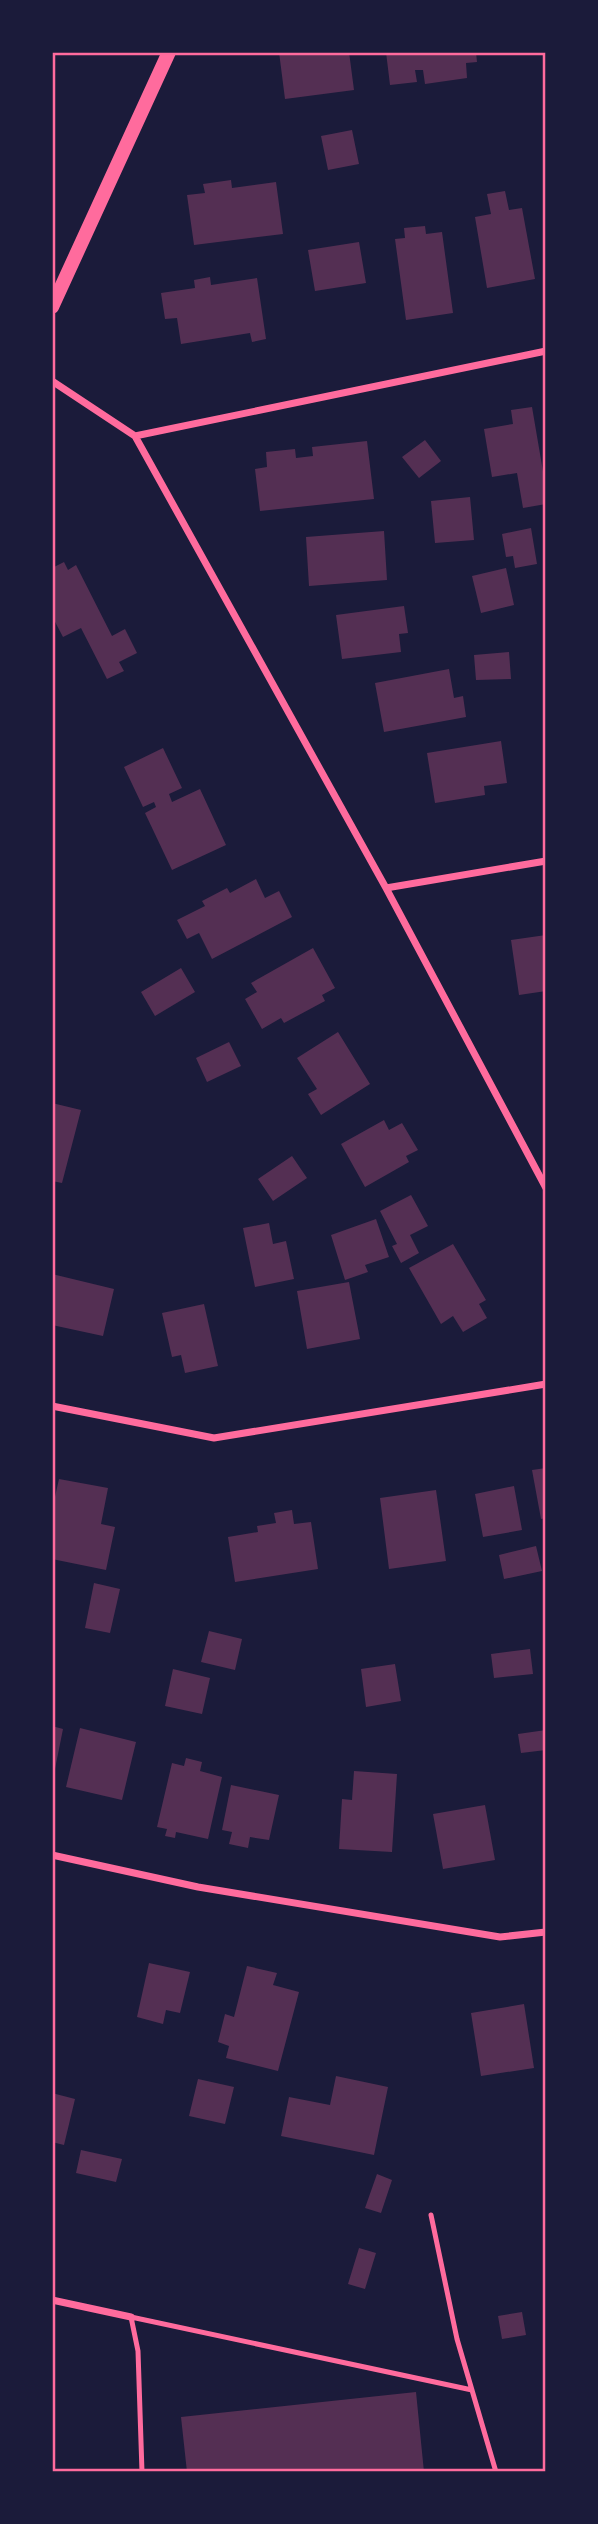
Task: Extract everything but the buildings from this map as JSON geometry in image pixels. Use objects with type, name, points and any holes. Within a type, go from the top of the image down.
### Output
[{"type":"main road","points":[[52,307],[169,52]]},
{"type":"street","points":[[135,436],[545,351]]},
{"type":"street","points":[[52,381],[135,436],[386,888],[545,1188]]},
{"type":"street","points":[[386,888],[545,861]]},
{"type":"street","points":[[52,1406],[214,1438],[545,1384]]},
{"type":"street","points":[[52,1855],[198,1887],[500,1937],[545,1932]]},
{"type":"street","points":[[52,2300],[131,2318]]},
{"type":"lane","points":[[431,2215],[457,2339],[496,2472]]},
{"type":"lane","points":[[142,2472],[138,2351],[131,2318],[472,2390]]}]
